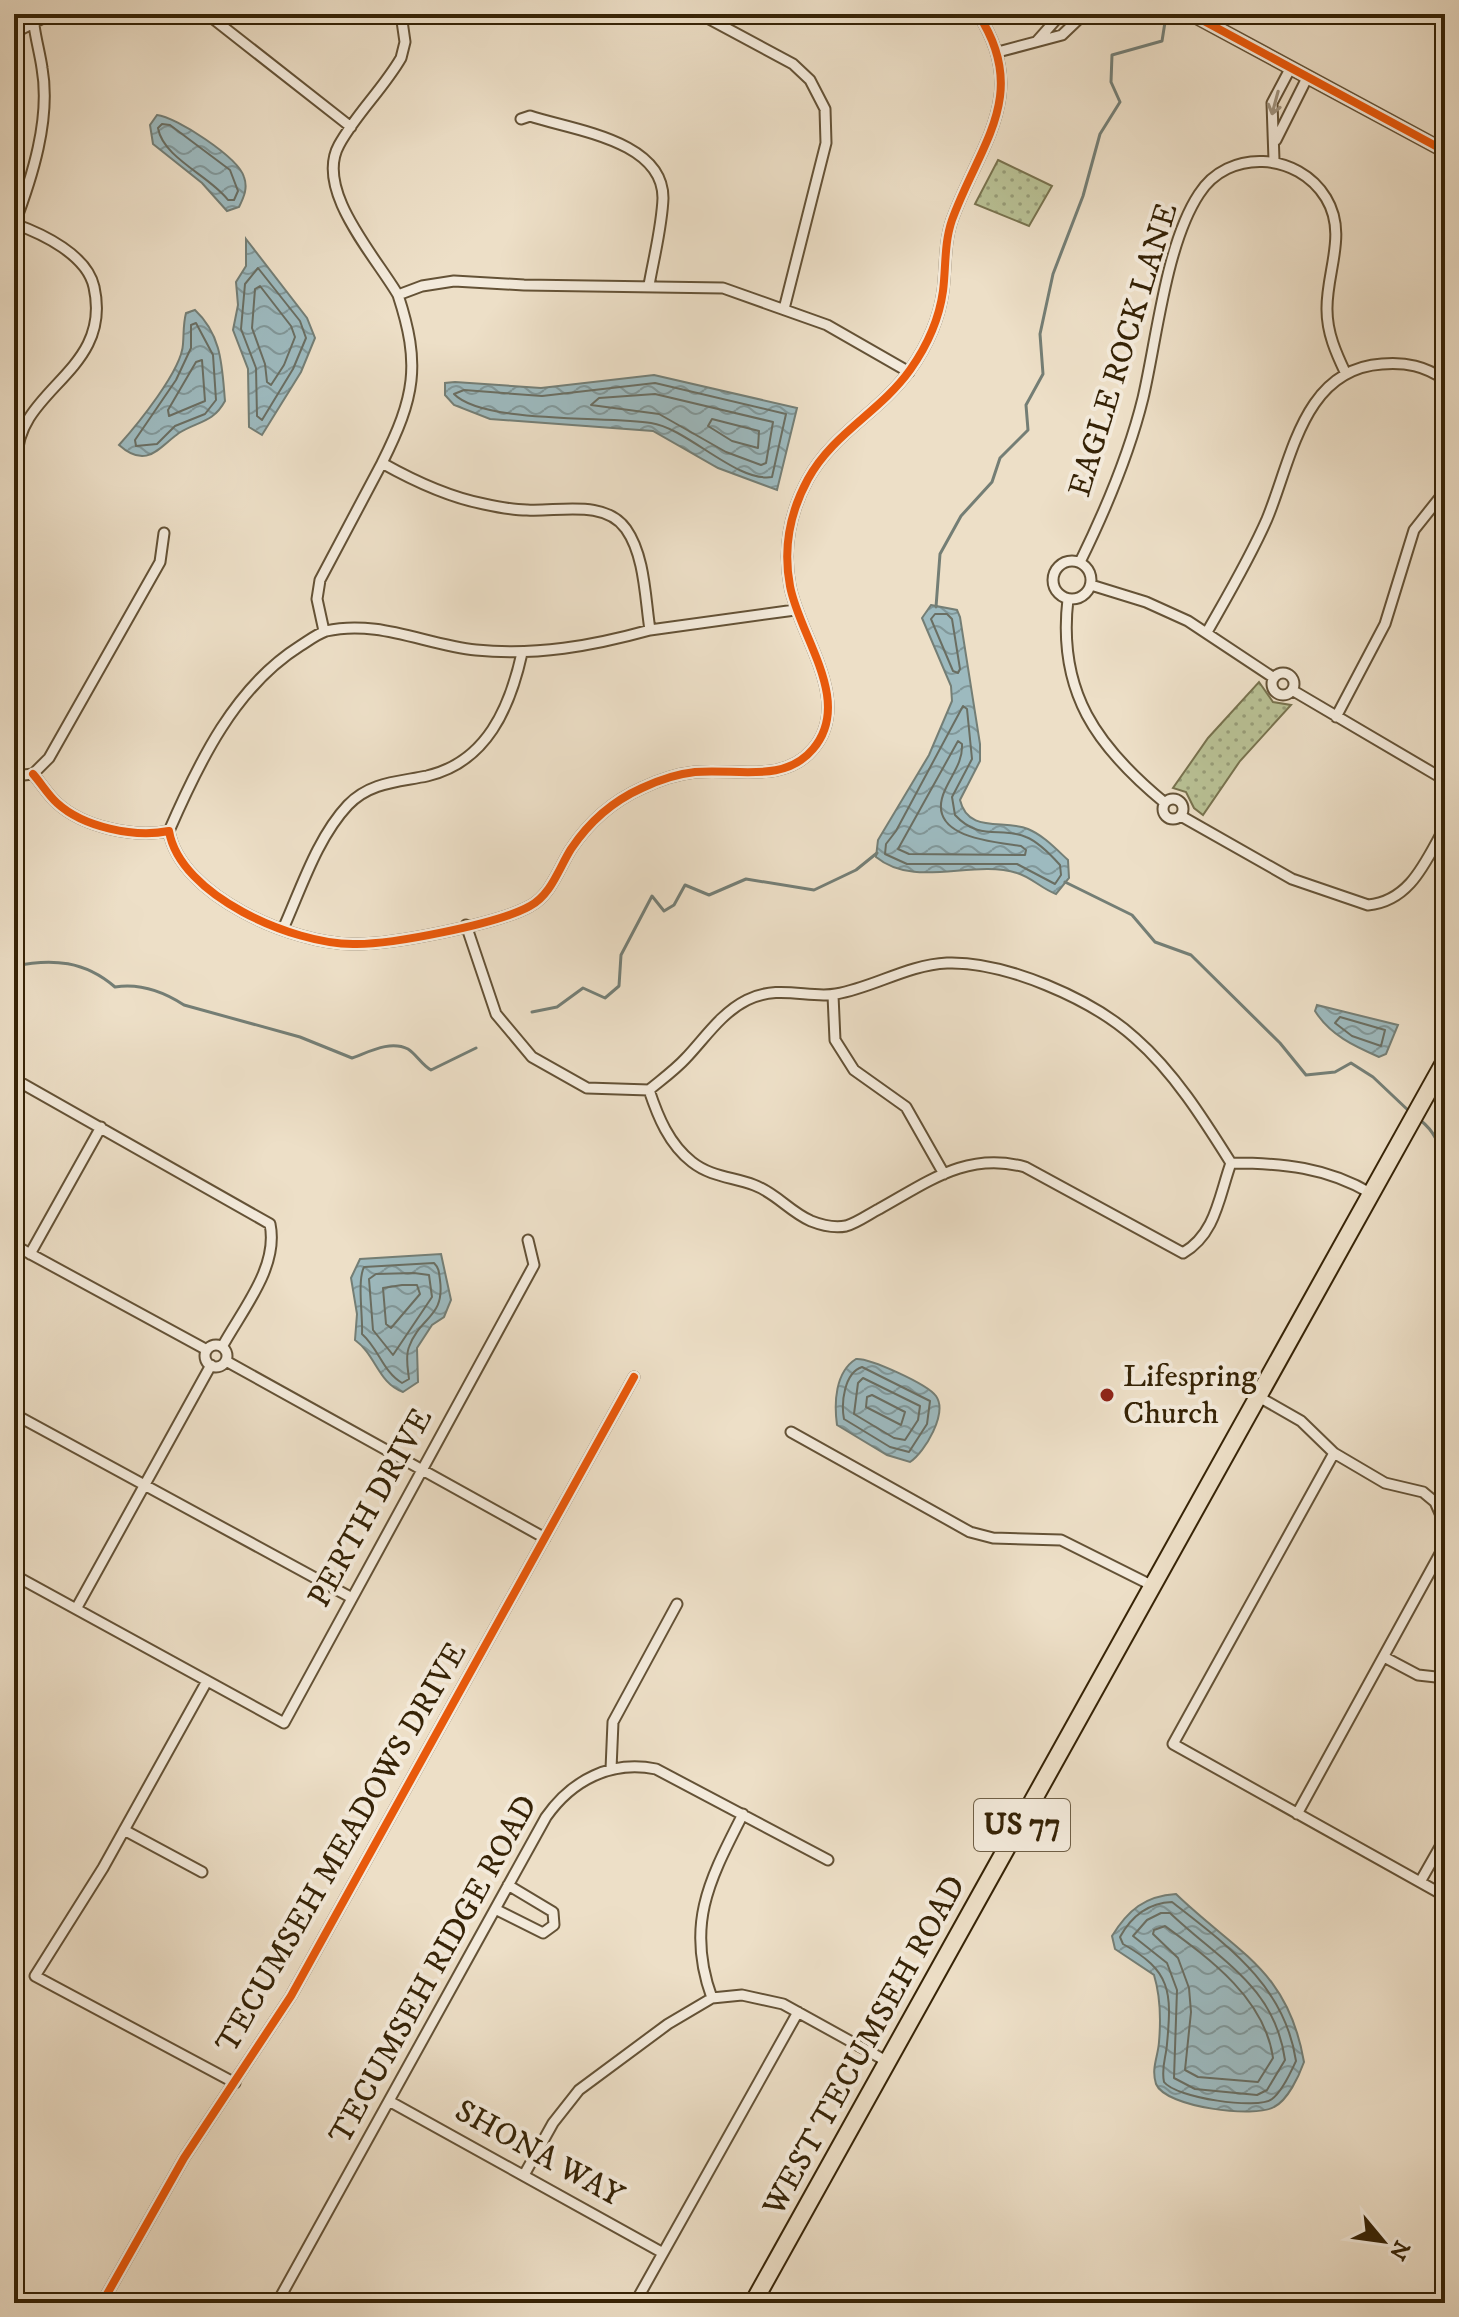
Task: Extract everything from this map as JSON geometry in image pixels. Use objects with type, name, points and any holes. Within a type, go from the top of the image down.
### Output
[{"type":"main road","name":"WEST TECUMSEH ROAD","points":[[753,2303],[1155,1587],[1442,1066]]},
{"type":"street","points":[[14,33],[51,14]]},
{"type":"street","points":[[207,14],[351,127]]},
{"type":"street","points":[[324,631],[317,599],[320,580],[394,438],[413,370],[413,339],[398,295],[342,206],[335,187],[333,160],[351,127],[401,58],[405,42],[401,14]]},
{"type":"street","points":[[700,14],[793,64],[810,80],[825,109],[826,143],[784,309]]},
{"type":"street","points":[[795,610],[650,630],[589,647],[522,653],[472,650],[378,629],[324,631],[270,664],[251,684],[203,762],[169,831],[176,855],[195,880],[283,929],[310,939],[353,945],[466,925],[532,905],[544,894],[572,848],[596,819],[639,790],[671,776],[695,772],[772,772],[800,764],[818,744],[827,725],[829,707],[824,684],[795,610],[788,577],[788,540],[801,492],[826,450],[888,398],[909,372],[936,322],[952,221],[992,132],[1002,87],[998,52],[978,14]]},
{"type":"street","points":[[1037,41],[1061,14]]},
{"type":"street","points":[[998,52],[1062,35],[1084,14]]},
{"type":"street","points":[[1191,14],[1445,151]]},
{"type":"street","points":[[17,459],[17,436],[79,362],[95,332],[99,308],[92,279],[74,257],[36,231],[14,224],[31,173],[42,118],[42,68],[34,25]]},
{"type":"street","points":[[1290,69],[1272,103],[1276,140],[1274,160],[1293,168],[1319,188],[1336,224],[1327,322],[1346,374]]},
{"type":"street","points":[[1276,140],[1307,78]]},
{"type":"street","points":[[521,119],[530,116],[616,141],[630,147],[649,164],[663,196],[649,285]]},
{"type":"street","name":"EAGLE ROCK LANE","points":[[1068,599],[1057,592],[1054,575],[1066,562],[1080,562],[1106,505],[1133,433],[1175,249],[1194,202],[1206,185],[1229,168],[1274,160]]},
{"type":"street","points":[[398,295],[422,286],[454,281],[723,288],[827,325],[909,372]]},
{"type":"street","points":[[1207,632],[1266,520],[1314,400],[1346,374],[1369,365],[1399,363],[1425,367],[1445,380]]},
{"type":"street","points":[[382,463],[440,491],[482,504],[527,510],[578,509],[604,513],[625,526],[637,549],[650,630]]},
{"type":"street","points":[[1336,717],[1385,624],[1414,530],[1445,491]]},
{"type":"street","points":[[14,776],[33,774],[49,758],[160,562],[164,533]]},
{"type":"street","points":[[1080,562],[1090,573],[1091,585],[1080,598],[1068,599],[1067,648],[1081,709],[1112,755],[1165,803],[1179,801],[1183,806],[1181,816],[1292,879],[1368,905],[1391,900],[1407,888],[1445,827]]},
{"type":"street","points":[[1091,585],[1156,606],[1207,632],[1274,678]]},
{"type":"street","points":[[283,929],[325,840],[348,805],[368,790],[448,768],[472,753],[495,730],[513,697],[522,653]]},
{"type":"street","points":[[1280,673],[1289,675],[1294,682],[1292,690],[1286,694],[1275,691],[1274,678],[1280,673]]},
{"type":"street","points":[[1292,690],[1445,780]]},
{"type":"street","points":[[33,774],[55,802],[71,814],[128,832],[169,831]]},
{"type":"street","points":[[466,925],[496,1014],[532,1057],[587,1088],[649,1090],[684,1060],[712,1027],[748,1000],[793,990],[833,995],[915,967],[948,963],[991,966],[1036,980],[1135,1037],[1197,1109],[1231,1163],[1214,1217],[1200,1243],[1183,1253],[1025,1167],[1001,1160],[975,1161],[944,1174],[848,1226],[829,1226],[809,1220],[780,1198],[754,1185],[717,1176],[692,1162],[670,1140],[649,1090]]},
{"type":"street","points":[[833,995],[835,1040],[854,1070],[906,1107],[944,1174]]},
{"type":"street","points":[[23,1084],[270,1224],[273,1240],[269,1262],[222,1347]]},
{"type":"street","points":[[30,1254],[101,1127]]},
{"type":"street","points":[[1231,1163],[1288,1163],[1349,1180],[1372,1194]]},
{"type":"street","name":"PERTH DRIVE","points":[[207,1681],[284,1723],[534,1265],[528,1240]]},
{"type":"street","points":[[14,1245],[207,1350]]},
{"type":"street","points":[[214,1345],[222,1347],[227,1353],[226,1361],[219,1366],[211,1365],[206,1359],[207,1350],[214,1345]]},
{"type":"street","points":[[226,1361],[545,1538]]},
{"type":"street","points":[[76,1609],[211,1365]]},
{"type":"street","name":"TECUMSEH MEADOWS DRIVE","points":[[102,2303],[184,2158],[291,1996],[634,1377]]},
{"type":"street","points":[[1259,1397],[1301,1421],[1334,1453],[1385,1483],[1423,1492],[1435,1502],[1443,1520],[1442,1550],[1297,1814]]},
{"type":"street","points":[[14,1414],[352,1598]]},
{"type":"street","points":[[791,1432],[970,1532],[993,1538],[1061,1540],[1155,1587]]},
{"type":"street","points":[[1334,1453],[1173,1744],[1445,1896]]},
{"type":"street","points":[[14,1575],[207,1681],[124,1830],[35,1976],[235,2083]]},
{"type":"street","points":[[611,1769],[613,1722],[677,1604]]},
{"type":"street","points":[[1384,1657],[1418,1675],[1445,1678]]},
{"type":"street","name":"TECUMSEH RIDGE ROAD","points":[[277,2303],[508,1885],[560,1799],[593,1775],[611,1769],[656,1769],[828,1860]]},
{"type":"street","points":[[712,1998],[702,1957],[703,1903],[717,1862],[743,1814]]},
{"type":"street","points":[[124,1830],[202,1872]]},
{"type":"street","points":[[1420,1882],[1445,1838]]},
{"type":"street","points":[[495,1909],[543,1933],[554,1925],[553,1912],[508,1885]]},
{"type":"street","points":[[524,2175],[563,2108],[579,2090],[679,2016],[712,1998],[755,1996],[798,2012],[888,2062]]},
{"type":"street","points":[[635,2303],[798,2012]]},
{"type":"street","name":"SHONA WAY","points":[[389,2101],[663,2253]]},
{"type":"green space","points":[[998,160],[1052,186],[1029,226],[975,204]]},
{"type":"green space","points":[[1259,682],[1273,702],[1291,705],[1240,761],[1203,815],[1194,808],[1186,792],[1173,788],[1208,738]]},
{"type":"water","points":[[157,115],[205,139],[231,159],[246,185],[239,207],[227,211],[202,183],[153,144],[150,125]]},
{"type":"water","points":[[246,239],[307,318],[315,338],[301,372],[262,435],[249,427],[248,369],[233,330],[238,305],[236,282],[246,266]]},
{"type":"water","points":[[195,310],[216,341],[225,401],[210,418],[179,433],[159,450],[137,456],[119,445],[157,397],[175,368],[181,355],[186,313]]},
{"type":"water","points":[[654,375],[797,408],[777,490],[718,468],[653,431],[490,419],[454,405],[445,395],[445,383],[455,382],[541,388]]},
{"type":"water","points":[[931,605],[957,610],[960,617],[980,744],[980,761],[960,800],[964,811],[988,824],[1028,829],[1054,847],[1068,860],[1069,878],[1056,894],[1017,873],[981,869],[908,871],[876,857],[878,840],[929,755],[952,701],[951,686],[922,618]]},
{"type":"water","points":[[1317,1005],[1398,1025],[1386,1054],[1379,1057],[1335,1033],[1315,1011]]},
{"type":"water","points":[[441,1254],[451,1300],[444,1317],[432,1325],[417,1348],[418,1382],[403,1392],[382,1376],[368,1353],[355,1340],[357,1314],[351,1278],[360,1259]]},
{"type":"water","points":[[856,1359],[898,1373],[936,1396],[939,1403],[937,1422],[922,1450],[910,1462],[887,1455],[837,1425],[836,1398],[840,1380]]},
{"type":"water","points":[[1176,1894],[1257,1965],[1286,2005],[1304,2062],[1288,2093],[1274,2107],[1249,2111],[1212,2109],[1176,2099],[1156,2084],[1154,2068],[1160,2017],[1154,1975],[1115,1949],[1112,1936],[1138,1906],[1155,1898]]},
{"type":"waterway","points":[[936,607],[940,554],[961,516],[992,482],[1000,458],[1028,430],[1026,405],[1043,374],[1040,334],[1053,274],[1083,196],[1100,134],[1120,102],[1111,82],[1112,55],[1162,41],[1166,16]]},
{"type":"waterway","points":[[532,1012],[557,1007],[583,988],[605,998],[619,986],[621,955],[652,896],[664,911],[674,905],[685,885],[709,895],[746,879],[814,890],[856,870],[877,853]]},
{"type":"waterway","points":[[1065,882],[1132,915],[1155,942],[1191,955],[1280,1043],[1306,1075],[1335,1072],[1351,1063],[1373,1077],[1410,1112]]},
{"type":"waterway","points":[[14,966],[55,962],[80,967],[115,987],[134,986],[151,990],[184,1005],[300,1037],[352,1058],[380,1048],[401,1047],[411,1051],[431,1070],[476,1048]]},
{"type":"waterway","points":[[1419,1119],[1433,1133],[1445,1178]]},
{"type":"cycle path","points":[[33,774],[57,803],[95,824],[125,832],[169,831],[178,855],[194,876],[243,912],[300,935],[353,944],[443,932],[494,920],[530,906],[544,895],[571,849],[594,821],[621,799],[655,782],[695,772],[774,771],[801,760],[813,749],[824,730],[828,710],[820,668],[790,586],[787,558],[793,518],[802,492],[818,463],[843,435],[898,385],[922,352],[935,322],[943,291],[949,229],[986,143],[1000,95],[1000,70],[993,43],[978,14]]},
{"type":"cycle path","points":[[1191,14],[1445,151]]},
{"type":"cycle path","points":[[102,2303],[184,2158],[291,1996],[634,1377]]},
{"type":"place","name":"Lifespring Church","points":[[1107,1395]]}]
